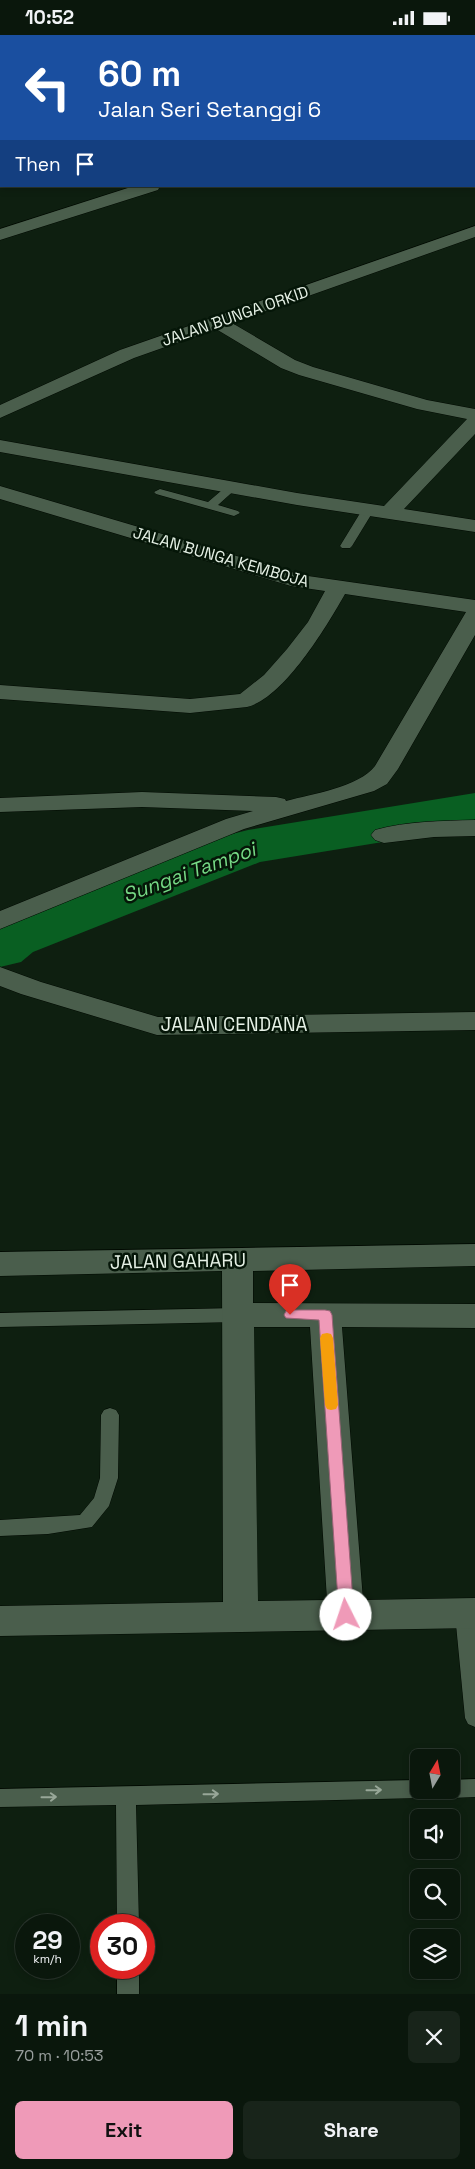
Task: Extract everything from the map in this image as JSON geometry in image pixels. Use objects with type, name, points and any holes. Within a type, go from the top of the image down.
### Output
[{"type":"street","points":[[0,235],[149,187]]},
{"type":"street","name":"JALAN BUNGA ORKID","points":[[0,412],[127,354],[475,231]]},
{"type":"street","points":[[448,242],[475,247]]},
{"type":"street","points":[[216,322],[288,364],[306,371],[424,405],[475,415]]},
{"type":"street","points":[[390,513],[475,422]]},
{"type":"street","points":[[0,446],[368,510],[475,526]]},
{"type":"street","name":"JALAN BUNGA KEMBOJA","points":[[0,492],[299,581],[475,607]]},
{"type":"street","points":[[0,693],[190,706],[247,700],[272,680],[295,654],[318,623],[338,587]]},
{"type":"street","points":[[0,921],[114,876],[235,824],[365,786],[378,779],[386,769],[475,616]]},
{"type":"street","points":[[0,805],[32,806],[119,800],[174,799],[300,804]]},
{"type":"street","points":[[384,835],[434,829],[475,828]]},
{"type":"street","name":"JALAN CENDANA","points":[[0,976],[31,988],[157,1026],[475,1021]]},
{"type":"street","name":"JALAN GAHARU","points":[[0,1264],[475,1255]]},
{"type":"street","points":[[237,1260],[241,1617]]},
{"type":"street","points":[[238,1315],[475,1316]]},
{"type":"street","points":[[325,1315],[346,1615]]},
{"type":"street","points":[[0,1621],[470,1614]]},
{"type":"lane","points":[[209,507],[232,487]]},
{"type":"lane","points":[[160,492],[234,513]]},
{"type":"lane","points":[[346,545],[368,510]]},
{"type":"lane","points":[[0,1320],[238,1315]]},
{"type":"lane","points":[[0,1528],[48,1527],[86,1522],[102,1501],[109,1478],[110,1415]]},
{"type":"lane","points":[[470,1614],[475,1718]]},
{"type":"lane","points":[[460,1789],[475,1788]]},
{"type":"lane","points":[[0,1798],[410,1789]]},
{"type":"lane","points":[[126,1796],[128,1914]]},
{"type":"lane","points":[[128,1979],[128,1994]]},
{"type":"waterway","name":"Sungai Tampoi","points":[[0,948],[12,939],[248,847],[475,810]]},
{"type":"slow traffic","points":[[327,1338],[331,1405]]},
{"type":"route","points":[[290,1315],[325,1315],[346,1615]]}]
